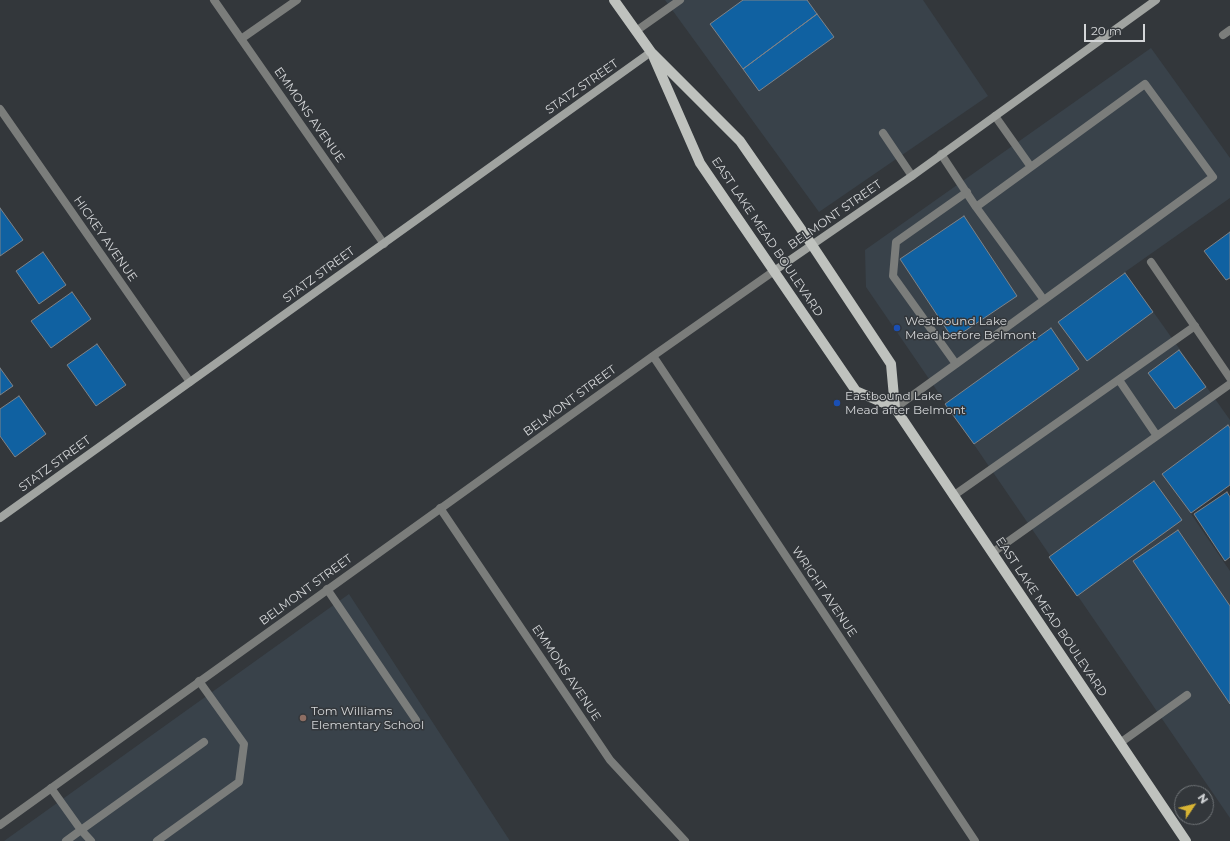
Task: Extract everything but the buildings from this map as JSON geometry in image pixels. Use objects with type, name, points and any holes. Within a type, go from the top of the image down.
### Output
[{"type":"main road","name":"EAST LAKE MEAD BOULEVARD","points":[[614,0],[651,52],[740,141],[812,245],[891,364],[895,408],[1186,841]]},
{"type":"main road","name":"EAST LAKE MEAD BOULEVARD","points":[[651,52],[700,163],[856,391],[895,408]]},
{"type":"street","name":"EMMONS AVENUE","points":[[214,0],[384,244]]},
{"type":"street","points":[[241,39],[297,0]]},
{"type":"street","points":[[636,32],[680,0]]},
{"type":"street","name":"BELMONT STREET","points":[[0,825],[440,508],[653,356],[912,176],[1156,0]]},
{"type":"street","points":[[1223,35],[1230,30]]},
{"type":"street","name":"STATZ STREET","points":[[0,518],[651,52]]},
{"type":"street","points":[[895,408],[1213,177],[1146,84],[976,207]]},
{"type":"street","name":"HICKEY AVENUE","points":[[0,109],[190,382]]},
{"type":"street","points":[[995,116],[1030,167]]},
{"type":"street","points":[[883,133],[912,176]]},
{"type":"street","points":[[942,154],[976,207],[1044,300]]},
{"type":"street","points":[[956,364],[893,276],[896,242],[966,192]]},
{"type":"street","points":[[1151,262],[1230,378]]},
{"type":"street","points":[[953,496],[1195,326]]},
{"type":"street","name":"WRIGHT AVENUE","points":[[653,356],[975,841]]},
{"type":"street","points":[[1118,380],[1157,436]]},
{"type":"street","points":[[992,553],[1230,384]]},
{"type":"street","name":"EMMONS AVENUE","points":[[440,508],[610,760],[685,841]]},
{"type":"street","points":[[327,590],[416,720]]},
{"type":"street","points":[[157,841],[239,782],[244,744],[199,681]]},
{"type":"street","points":[[1120,743],[1187,695]]},
{"type":"street","points":[[70,840],[81,830],[204,742]]},
{"type":"street","points":[[51,788],[81,830],[91,841]]},
{"type":"shaded area","points":[[665,0],[923,0],[988,96],[819,212]]},
{"type":"shaded area","points":[[1151,48],[1230,158],[1230,198],[1125,272],[1230,420],[1230,481],[1189,511],[1230,571],[1230,818],[1214,795],[1214,785],[1207,785],[866,287],[865,250]]},
{"type":"shaded area","name":"Tom Williams Elementary School","points":[[349,594],[510,841],[4,841]]},
{"type":"place","name":"Westbound Lake Mead before Belmont","points":[[897,328]]},
{"type":"place","name":"Eastbound Lake Mead after Belmont","points":[[837,403]]},
{"type":"place","name":"Tom Williams Elementary School","points":[[303,718]]}]
